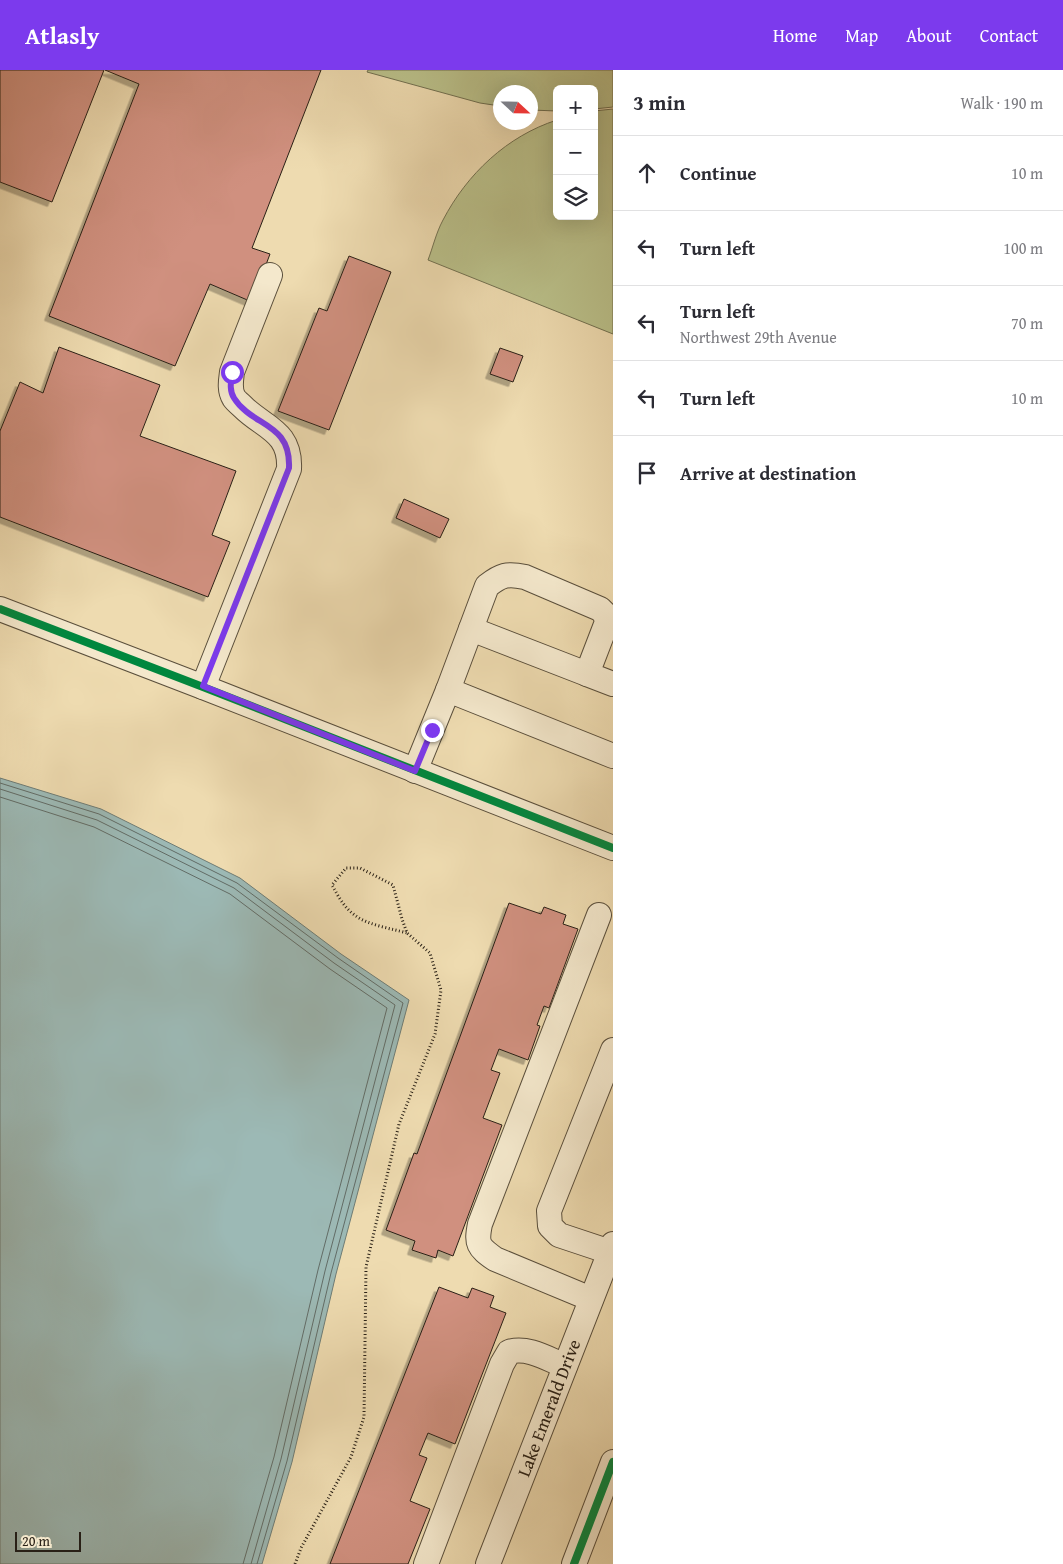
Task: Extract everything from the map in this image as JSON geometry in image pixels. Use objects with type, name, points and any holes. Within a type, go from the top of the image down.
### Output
[{"type":"street","points":[[203,686],[289,468],[290,457],[283,440],[271,427],[248,412],[234,398],[230,385],[232,372],[270,275]]},
{"type":"street","points":[[415,771],[487,586],[498,577],[511,574],[524,577],[600,609],[605,614],[607,622],[587,674]]},
{"type":"street","points":[[0,609],[203,686],[613,848]]},
{"type":"street","points":[[471,629],[613,684]]},
{"type":"street","points":[[448,690],[613,756]]},
{"type":"street","points":[[591,1299],[494,1259],[482,1250],[477,1240],[480,1224],[598,915]]},
{"type":"street","name":"Lake Emerald Drive","points":[[488,1564],[611,1248],[559,1235],[550,1226],[549,1211],[613,1050]]},
{"type":"street","points":[[426,1564],[502,1364],[509,1352],[518,1349],[565,1366]]},
{"type":"street","points":[[574,1564],[613,1462]]},
{"type":"path","points":[[295,1564],[301,1548],[351,1457],[364,1417],[366,1267],[398,1124],[435,1034],[441,990],[430,953],[408,933],[402,919],[393,885],[360,868],[346,868],[332,885],[338,897],[356,916],[375,924],[408,933]]},
{"type":"green space","points":[[368,70],[613,70],[613,107],[598,109],[598,85],[553,85],[553,111],[538,110],[538,85],[493,85],[493,105],[367,72]]},
{"type":"green space","points":[[613,109],[613,334],[428,260],[443,220],[476,172],[521,136],[533,130],[538,130],[538,128],[553,122],[553,220],[598,220],[598,111]]},
{"type":"water","points":[[0,778],[101,809],[240,878],[341,954],[409,1000],[336,1274],[292,1462],[262,1564],[0,1564]]},
{"type":"building","points":[[0,70],[104,70],[52,202],[0,182]]},
{"type":"building","points":[[105,70],[321,70],[252,248],[270,254],[252,302],[210,284],[175,366],[49,316],[139,84]]},
{"type":"building","points":[[349,256],[391,272],[329,430],[278,411],[319,308],[327,311]]},
{"type":"building","points":[[59,347],[160,385],[140,436],[236,471],[212,535],[230,542],[208,597],[0,517],[0,431],[20,382],[43,393]]},
{"type":"building","points":[[500,348],[523,356],[513,382],[490,374]]},
{"type":"building","points":[[404,499],[449,519],[440,538],[396,518]]},
{"type":"building","points":[[509,903],[541,914],[544,907],[566,915],[563,924],[578,929],[549,1008],[544,1006],[537,1025],[540,1026],[528,1060],[499,1049],[491,1070],[500,1073],[483,1118],[502,1125],[453,1256],[438,1250],[436,1258],[412,1250],[415,1241],[386,1230],[414,1153],[417,1154]]},
{"type":"building","points":[[439,1287],[468,1298],[472,1288],[494,1296],[490,1307],[506,1313],[455,1444],[428,1433],[419,1455],[427,1458],[410,1501],[430,1509],[408,1564],[330,1564]]},
{"type":"cycle path","points":[[0,609],[613,848]]},
{"type":"cycle path","points":[[574,1564],[613,1462]]},
{"type":"route","points":[[232,372],[230,385],[234,398],[248,412],[271,427],[283,440],[290,457],[289,468],[203,686],[415,771],[432,730]]}]
